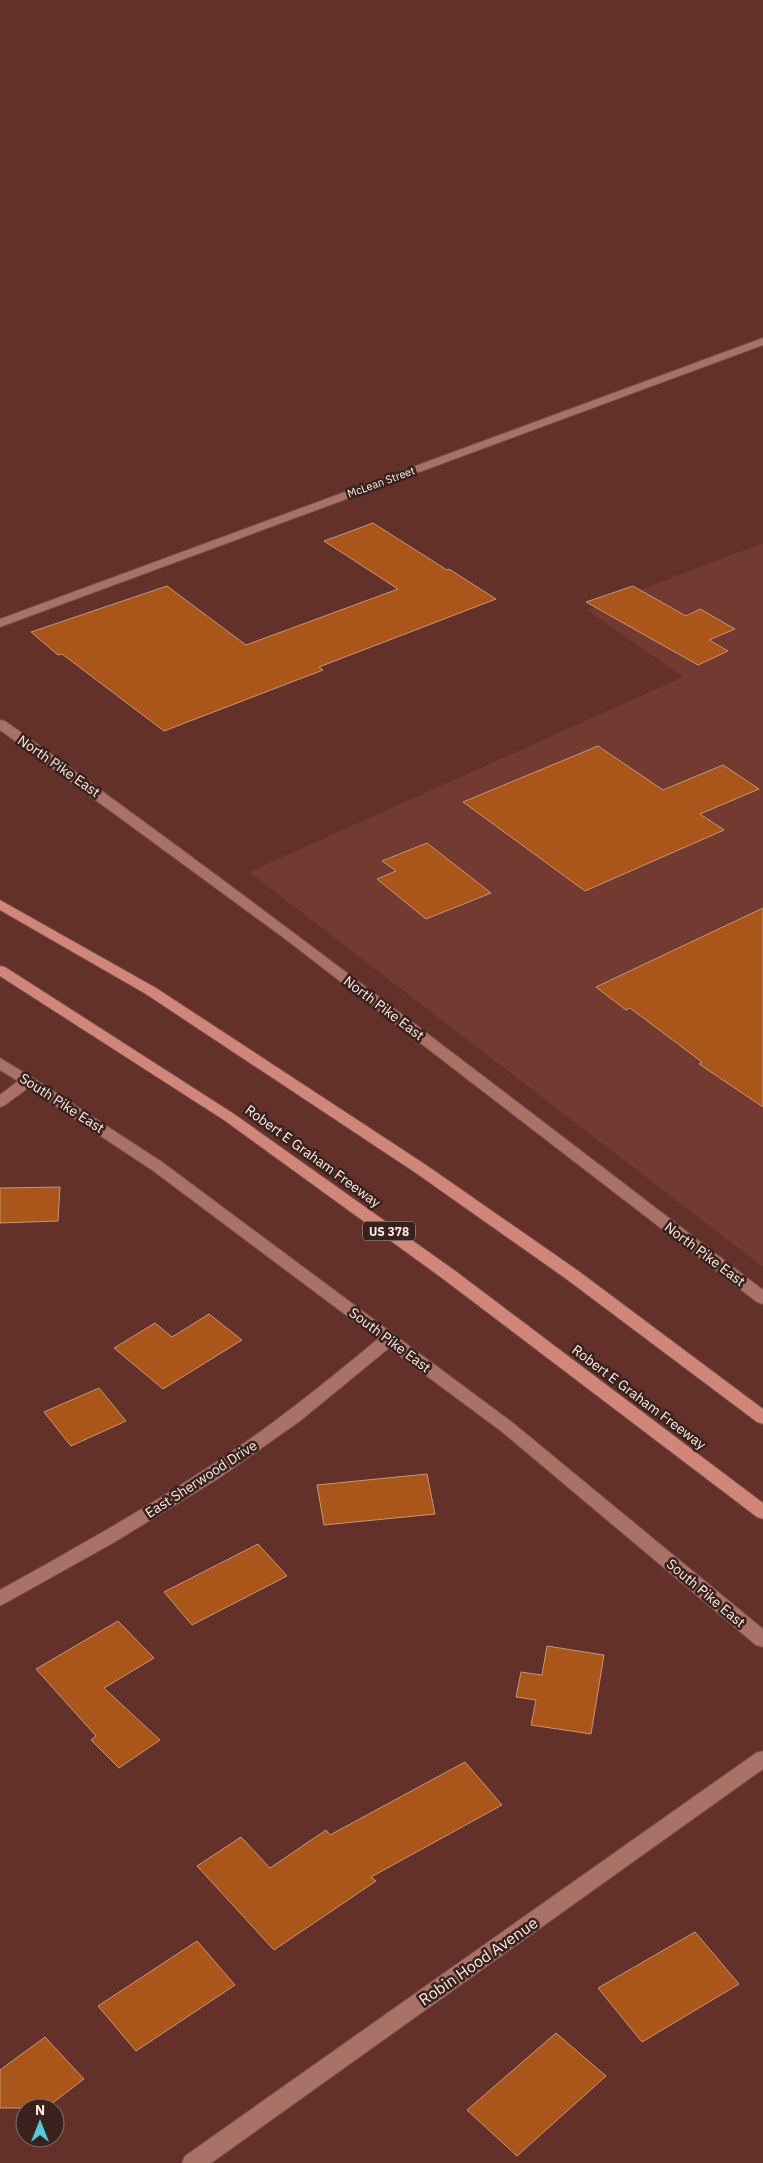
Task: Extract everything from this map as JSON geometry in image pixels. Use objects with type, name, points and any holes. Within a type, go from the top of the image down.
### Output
[{"type":"highway","points":[[0,904],[151,991],[421,1169],[572,1274],[763,1418]]},
{"type":"highway","name":"Robert E Graham Freeway","points":[[0,970],[245,1129],[448,1274],[763,1512]]},
{"type":"street","name":"McLean Street","points":[[0,623],[763,341]]},
{"type":"street","name":"North Pike East","points":[[0,724],[92,788],[424,1038],[763,1298]]},
{"type":"street","name":"South Pike East","points":[[0,1063],[157,1166],[507,1427],[763,1640]]},
{"type":"street","points":[[0,1102],[28,1081]]},
{"type":"street","name":"East Sherwood Drive","points":[[0,1599],[97,1544],[220,1469],[281,1427],[389,1339]]},
{"type":"street","name":"Robin Hood Avenue","points":[[193,2163],[763,1759]]},
{"type":"shaded area","points":[[763,543],[763,1267],[249,872],[683,677],[587,610]]},
{"type":"building","points":[[373,523],[496,599],[319,667],[323,670],[164,731],[62,654],[58,655],[31,632],[167,586],[246,645],[398,589],[324,541]]},
{"type":"building","points":[[633,586],[686,616],[700,609],[735,629],[709,640],[728,651],[698,665],[586,602]]},
{"type":"building","points":[[598,746],[663,790],[723,765],[759,789],[700,814],[724,830],[585,891],[463,802]]},
{"type":"building","points":[[427,843],[491,893],[426,919],[377,879],[396,871],[382,861]]},
{"type":"building","points":[[763,908],[763,1107],[699,1064],[702,1062],[630,1008],[626,1010],[596,987]]},
{"type":"building","points":[[60,1187],[58,1221],[0,1223],[0,1188]]},
{"type":"building","points":[[209,1314],[242,1340],[163,1389],[114,1348],[155,1323],[172,1337]]},
{"type":"building","points":[[99,1388],[126,1421],[71,1446],[44,1412]]},
{"type":"building","points":[[427,1474],[435,1514],[324,1525],[317,1485]]},
{"type":"building","points":[[258,1544],[287,1576],[192,1625],[164,1592]]},
{"type":"building","points":[[118,1621],[154,1658],[104,1688],[160,1740],[119,1768],[91,1740],[96,1736],[36,1669]]},
{"type":"building","points":[[547,1646],[604,1655],[591,1734],[531,1725],[536,1700],[516,1697],[521,1672],[542,1675]]},
{"type":"building","points":[[465,1762],[502,1805],[371,1877],[376,1881],[274,1950],[197,1866],[241,1837],[270,1868],[326,1830],[330,1835]]},
{"type":"building","points":[[695,1932],[739,1984],[642,2042],[598,1988]]},
{"type":"building","points":[[197,1941],[235,1985],[136,2051],[98,2006]]},
{"type":"building","points":[[556,2033],[606,2076],[517,2156],[467,2110]]},
{"type":"building","points":[[45,2037],[84,2079],[59,2098],[15,2098],[15,2108],[0,2108],[0,2070]]}]
